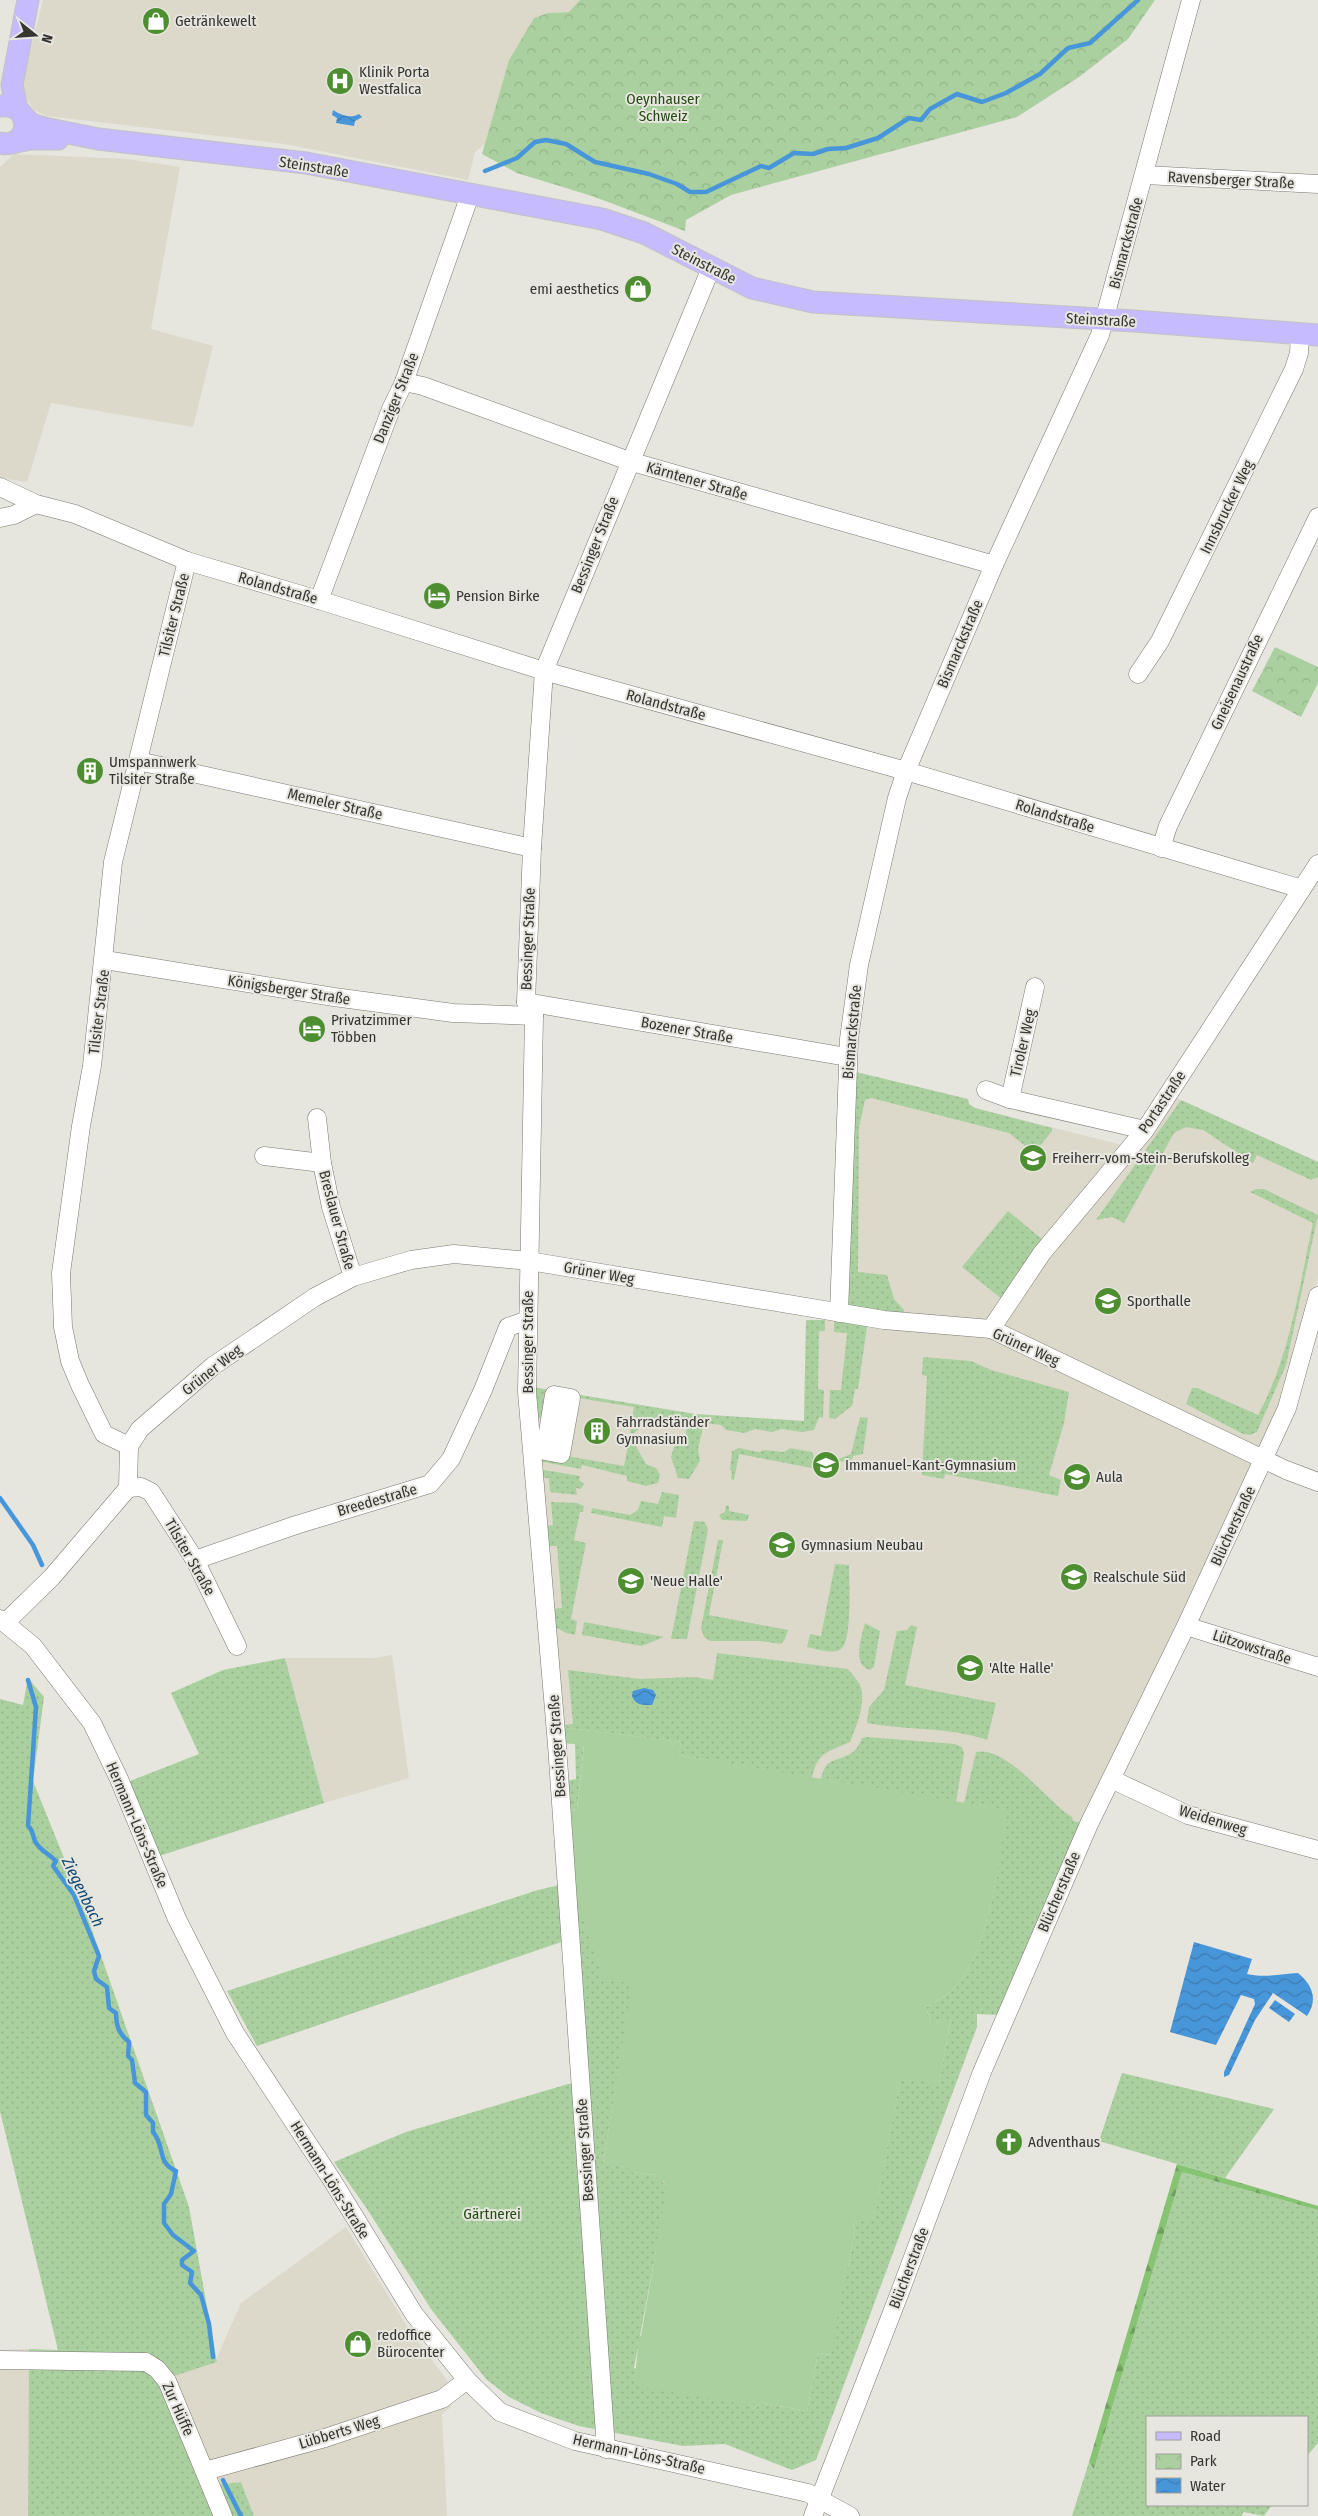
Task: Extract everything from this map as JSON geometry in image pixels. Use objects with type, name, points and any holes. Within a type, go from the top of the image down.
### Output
[{"type":"main road","points":[[0,69],[21,0]]},
{"type":"main road","points":[[6,145],[24,132],[25,120],[13,110],[12,85],[28,0]]},
{"type":"main road","name":"Steinstraße","points":[[13,110],[31,124],[98,139],[306,163],[602,219],[644,233],[752,288],[813,302],[1105,319],[1309,335]]},
{"type":"main road","name":"Steinstraße","points":[[6,145],[30,139],[98,139]]},
{"type":"street","name":"Bismarckstraße","points":[[839,1313],[847,1057],[858,965],[897,798],[906,770],[994,565],[1082,378],[1105,319],[1191,0]]},
{"type":"street","name":"Ravensberger Straße","points":[[1145,175],[1318,184]]},
{"type":"street","name":"Danziger Straße","points":[[320,600],[391,409],[404,382],[470,195]]},
{"type":"street","name":"Bessinger Straße","points":[[606,2449],[556,1732],[528,1392],[532,848],[544,671],[629,461],[711,268]]},
{"type":"street","name":"Innsbrucker Weg","points":[[1138,674],[1160,641],[1309,335]]},
{"type":"street","name":"Kärntener Straße","points":[[404,382],[423,386],[629,461],[994,565]]},
{"type":"street","name":"Rolandstraße","points":[[0,487],[17,493],[36,504],[75,514],[188,561],[320,600],[544,671],[906,770],[1302,889]]},
{"type":"street","points":[[0,518],[14,515],[36,504]]},
{"type":"street","name":"Gneisenaustraße","points":[[1161,848],[1185,791],[1318,517]]},
{"type":"street","name":"Tilsiter Straße","points":[[129,1446],[104,1434],[70,1361],[63,1327],[61,1274],[81,1126],[92,1066],[105,960],[113,862],[188,561]]},
{"type":"street","name":"Memeler Straße","points":[[138,760],[532,848]]},
{"type":"street","name":"Portastraße","points":[[991,1329],[1042,1254],[1145,1130],[1318,864]]},
{"type":"street","name":"Königsberger Straße","points":[[105,960],[361,1001],[453,1013],[530,1009]]},
{"type":"street","name":"Tiroler Weg","points":[[1010,1099],[1036,987]]},
{"type":"street","name":"Bozener Straße","points":[[530,1009],[847,1057]]},
{"type":"street","points":[[986,1090],[1010,1099],[1145,1130]]},
{"type":"street","name":"Breslauer Straße","points":[[317,1118],[322,1163],[331,1207],[353,1277]]},
{"type":"street","name":"Breslauer Straße","points":[[264,1156],[322,1163]]},
{"type":"street","name":"Grüner Weg","points":[[129,1446],[140,1429],[213,1366],[315,1297],[353,1277],[411,1260],[454,1254],[529,1261],[839,1313],[941,1326],[991,1329],[1264,1459],[1318,1482]]},
{"type":"street","name":"Blücherstraße","points":[[812,2516],[900,2292],[982,2072],[1089,1824],[1186,1626],[1287,1408],[1318,1296]]},
{"type":"street","name":"Breedestraße","points":[[196,1560],[296,1525],[430,1484],[451,1459],[483,1390],[508,1327],[528,1320]]},
{"type":"street","points":[[3,1620],[52,1577],[128,1488],[129,1446]]},
{"type":"street","name":"Tilsiter Straße","points":[[128,1488],[141,1488],[151,1492],[196,1560],[237,1646]]},
{"type":"street","name":"Hermann-Löns-Straße","points":[[3,1620],[33,1646],[92,1723],[119,1779],[177,1919],[235,2032],[332,2180],[414,2314],[467,2380],[500,2412],[575,2441],[818,2497],[850,2516]]},
{"type":"street","name":"Lützowstraße","points":[[1186,1626],[1318,1667]]},
{"type":"street","name":"Weidenweg","points":[[1111,1779],[1188,1815],[1318,1850]]},
{"type":"street","name":"Zur Hüffe","points":[[0,2360],[146,2362],[158,2370],[167,2381],[222,2516]]},
{"type":"street","name":"Lübberts Weg","points":[[205,2471],[325,2438],[442,2399],[467,2380]]},
{"type":"shaded area","name":"Klinik Porta Westfalica","points":[[43,0],[580,0],[569,12],[548,13],[534,18],[509,60],[485,144],[475,152],[468,180],[285,144],[47,116],[34,110],[22,92],[23,79]]},
{"type":"shaded area","points":[[14,154],[127,159],[180,167],[151,329],[213,346],[193,427],[51,403],[27,482],[0,478],[0,167]]},
{"type":"shaded area","points":[[856,1072],[968,1099],[969,1104],[975,1108],[1134,1148],[1170,1095],[1318,1162],[1318,1278],[1306,1328],[1283,1407],[1081,1823],[679,1755],[560,1727],[532,1387],[695,1414],[804,1421],[806,1320],[842,1320]]},
{"type":"shaded area","points":[[392,1655],[409,1778],[324,1803],[285,1658],[374,1658]]},
{"type":"shaded area","points":[[346,2227],[408,2328],[450,2384],[451,2407],[442,2414],[447,2516],[254,2516],[241,2482],[215,2486],[167,2378],[217,2362],[218,2355],[241,2303]]},
{"type":"shaded area","points":[[29,2349],[28,2516],[0,2516],[0,2350]]},
{"type":"green space","name":"Oeynhauser Schweiz","points":[[580,0],[1155,0],[1128,39],[1079,77],[1017,117],[731,195],[686,220],[685,231],[592,196],[517,173],[482,154],[509,60],[534,18],[548,13],[569,12]]},
{"type":"green space","points":[[1275,647],[1318,667],[1318,683],[1301,717],[1252,691]]},
{"type":"green space","points":[[856,1072],[968,1099],[969,1104],[975,1108],[1052,1128],[1052,1131],[1034,1153],[1009,1133],[871,1098],[865,1100],[859,1128],[858,1272],[887,1275],[894,1299],[904,1310],[905,1316],[842,1307]]},
{"type":"green space","points":[[1181,1100],[1318,1162],[1318,1177],[1311,1180],[1257,1155],[1253,1163],[1203,1130],[1186,1127],[1174,1133],[1124,1223],[1112,1217],[1096,1220]]},
{"type":"green space","points":[[1256,1189],[1264,1189],[1318,1215],[1286,1365],[1257,1432],[1250,1435],[1243,1434],[1186,1404],[1192,1388],[1197,1388],[1258,1415],[1269,1393],[1286,1346],[1313,1223],[1250,1192]]},
{"type":"green space","points":[[1008,1211],[1048,1244],[1003,1300],[962,1267]]},
{"type":"green space","points":[[806,1320],[825,1320],[825,1331],[819,1331],[818,1389],[824,1390],[823,1418],[819,1417],[814,1430],[802,1432],[782,1429],[772,1432],[755,1429],[745,1433],[726,1430],[721,1425],[704,1423],[698,1449],[700,1461],[689,1479],[678,1478],[671,1457],[675,1444],[684,1445],[687,1426],[680,1420],[659,1424],[646,1423],[634,1433],[630,1433],[634,1407],[554,1394],[550,1419],[534,1417],[532,1387],[695,1414],[804,1421]]},
{"type":"green space","points":[[834,1320],[868,1320],[858,1389],[855,1389],[852,1406],[835,1419],[829,1418],[830,1390],[841,1390],[847,1333],[834,1332]]},
{"type":"green space","points":[[923,1357],[971,1361],[991,1370],[1069,1392],[1064,1423],[1049,1475],[1061,1480],[1058,1496],[945,1474],[944,1479],[922,1475],[927,1376],[922,1375]]},
{"type":"green space","points":[[860,1417],[868,1418],[863,1454],[853,1456],[851,1463],[836,1460],[851,1454]]},
{"type":"green space","points":[[629,1440],[633,1441],[646,1464],[656,1468],[660,1475],[658,1483],[646,1486],[627,1481],[627,1476],[582,1465],[581,1469],[538,1461],[544,1452],[624,1466]]},
{"type":"green space","points":[[739,1448],[759,1452],[764,1450],[784,1452],[790,1448],[812,1452],[817,1463],[817,1469],[739,1454],[734,1480],[731,1479],[732,1471],[730,1470],[732,1451]]},
{"type":"green space","points":[[538,1469],[580,1476],[579,1480],[584,1484],[581,1489],[576,1488],[577,1495],[550,1492],[549,1478],[540,1478]]},
{"type":"green space","points":[[662,1492],[679,1495],[676,1518],[664,1516],[662,1527],[591,1513],[592,1508],[630,1515],[638,1510],[641,1501],[658,1504]]},
{"type":"green space","points":[[551,1502],[577,1503],[584,1506],[583,1512],[580,1512],[574,1540],[586,1543],[571,1619],[577,1621],[575,1635],[566,1633],[552,1625],[552,1609],[562,1608],[557,1546],[546,1546],[544,1526],[553,1525]]},
{"type":"green space","points":[[726,1505],[729,1506],[729,1511],[749,1515],[747,1521],[722,1520],[719,1515],[725,1512]]},
{"type":"green space","points":[[694,1521],[705,1522],[708,1530],[687,1639],[671,1639]]},
{"type":"green space","points":[[718,1540],[723,1540],[709,1615],[788,1630],[781,1644],[760,1641],[710,1641],[704,1637],[701,1628]]},
{"type":"green space","points":[[835,1564],[849,1565],[849,1623],[845,1644],[838,1651],[829,1652],[807,1647],[810,1634],[821,1636]]},
{"type":"green space","points":[[584,1622],[664,1637],[642,1646],[582,1635]]},
{"type":"green space","points":[[865,1623],[880,1631],[874,1667],[870,1670],[864,1667],[859,1656],[860,1642]]},
{"type":"green space","points":[[911,1625],[917,1627],[905,1685],[996,1703],[987,1740],[942,1731],[867,1723],[869,1707],[884,1690],[897,1631],[907,1630]]},
{"type":"green space","points":[[717,1653],[848,1669],[860,1685],[862,1691],[860,1714],[850,1742],[820,1758],[812,1778],[679,1755],[681,1742],[560,1727],[561,1725],[573,1724],[568,1670],[640,1679],[694,1677],[713,1680]]},
{"type":"green space","points":[[285,1658],[324,1803],[156,1857],[125,1783],[199,1754],[171,1693],[223,1670]]},
{"type":"green space","points":[[28,1678],[44,1697],[33,1781],[85,1910],[189,2207],[217,2362],[168,2378],[215,2485],[241,2482],[254,2516],[28,2516],[29,2349],[58,2350],[0,2111],[0,1699],[23,1705]]},
{"type":"green space","points":[[560,1727],[681,1742],[679,1755],[1008,1810],[992,1902],[978,1948],[969,1968],[957,1985],[947,1994],[926,2007],[931,2023],[951,2018],[939,2085],[901,2077],[873,2221],[855,2219],[853,2228],[855,2229],[848,2268],[846,2268],[831,2355],[818,2353],[807,2411],[762,2403],[753,2409],[750,2405],[634,2386],[639,2337],[641,2336],[667,2187],[663,2181],[658,2181],[656,2175],[631,2172],[631,2168],[603,2164],[632,1984],[603,1978],[573,1888],[569,1811],[577,1810],[584,1745],[562,1743]]},
{"type":"green space","points":[[862,1738],[955,1744],[962,1747],[964,1754],[956,1802],[821,1779],[823,1771],[829,1763],[853,1752]]},
{"type":"green space","name":"Gärtnerei","points":[[575,1743],[584,1744],[577,1810],[570,1811],[633,1984],[603,2163],[631,2168],[631,2172],[656,2175],[668,2187],[634,2368],[750,2405],[753,2409],[762,2403],[807,2411],[818,2353],[830,2355],[846,2267],[848,2268],[855,2229],[853,2229],[855,2218],[873,2220],[901,2076],[939,2084],[951,2019],[931,2023],[926,2007],[947,1994],[957,1985],[969,1968],[978,1948],[991,1902],[1007,1810],[964,1803],[976,1752],[988,1752],[1001,1757],[1014,1766],[1072,1817],[1073,1821],[1081,1823],[998,2015],[977,2014],[977,2027],[816,2460],[792,2470],[725,2444],[683,2446],[579,2426],[541,2413],[509,2397],[486,2379],[431,2309],[367,2209],[334,2162],[406,2132],[582,2080],[573,1938],[257,2046],[227,1991],[538,1890],[568,1883],[565,1781],[576,1779]]},
{"type":"green space","points":[[1122,2073],[1274,2109],[1225,2178],[1099,2141]]},
{"type":"green space","points":[[1177,2164],[1318,2206],[1318,2210],[1182,2172],[1094,2469],[1089,2462]]},
{"type":"green space","points":[[1182,2172],[1318,2210],[1318,2443],[1308,2455],[1308,2416],[1146,2416],[1146,2506],[1271,2506],[1264,2516],[1243,2512],[1242,2516],[1072,2516],[1089,2462],[1094,2469]]},
{"type":"water","points":[[333,110],[346,116],[359,114],[362,117],[355,121],[354,126],[336,123],[337,118],[332,115]]},
{"type":"water","points":[[644,1688],[653,1690],[656,1695],[652,1705],[638,1703],[632,1696],[633,1691]]},
{"type":"water","points":[[1194,1942],[1252,1959],[1247,1974],[1266,1976],[1298,1973],[1307,1983],[1312,1993],[1312,2004],[1307,2016],[1273,1993],[1255,2020],[1229,2075],[1224,2077],[1224,2072],[1255,2004],[1254,1999],[1241,1995],[1216,2045],[1170,2032]]},
{"type":"water","points":[[1275,2000],[1295,2014],[1289,2022],[1269,2008]]},
{"type":"waterway","points":[[485,171],[517,158],[535,142],[546,140],[566,144],[595,162],[649,174],[677,184],[690,192],[706,192],[761,166],[769,168],[794,153],[813,154],[828,149],[846,148],[878,138],[909,118],[921,120],[930,109],[957,94],[982,102],[1006,93],[1040,74],[1068,48],[1090,43],[1138,0]]},
{"type":"waterway","name":"Ziegenbach","points":[[0,1498],[33,1545],[42,1565]]},
{"type":"waterway","name":"Ziegenbach","points":[[28,1680],[36,1707],[28,1826],[39,1847],[56,1861],[53,1866],[74,1895],[99,1956],[94,1971],[96,1979],[107,1987],[109,2008],[116,2013],[119,2029],[129,2042],[128,2056],[132,2060],[135,2083],[146,2092],[146,2115],[153,2123],[153,2132],[159,2143],[163,2159],[176,2171],[171,2194],[164,2204],[164,2223],[173,2235],[194,2251],[182,2260],[182,2265],[192,2272],[190,2283],[201,2295],[209,2324],[213,2357]]},
{"type":"waterway","name":"Ziegenbach","points":[[223,2480],[241,2516]]},
{"type":"place","name":"Getränkewelt","points":[[156,21]]},
{"type":"place","name":"Klinik Porta Westfalica","points":[[340,81]]},
{"type":"place","name":"emi aesthetics","points":[[638,289]]},
{"type":"place","name":"Pension Birke","points":[[437,596]]},
{"type":"place","name":"Umspannwerk Tilsiter Straße","points":[[90,771]]},
{"type":"place","name":"Privatzimmer Többen","points":[[312,1029]]},
{"type":"place","name":"Freiherr-vom-Stein-Berufskolleg","points":[[1033,1158]]},
{"type":"place","name":"Sporthalle","points":[[1108,1301]]},
{"type":"place","name":"Fahrradständer Gymnasium","points":[[597,1431]]},
{"type":"place","name":"Immanuel-Kant-Gymnasium","points":[[826,1465]]},
{"type":"place","name":"Aula","points":[[1077,1477]]},
{"type":"place","name":"Gymnasium Neubau","points":[[782,1545]]},
{"type":"place","name":"Realschule Süd","points":[[1074,1577]]},
{"type":"place","name":"'Neue Halle'","points":[[631,1581]]},
{"type":"place","name":"'Alte Halle'","points":[[970,1668]]},
{"type":"place","name":"Adventhaus","points":[[1009,2142]]},
{"type":"place","name":"redoffice Bürocenter","points":[[358,2344]]}]
